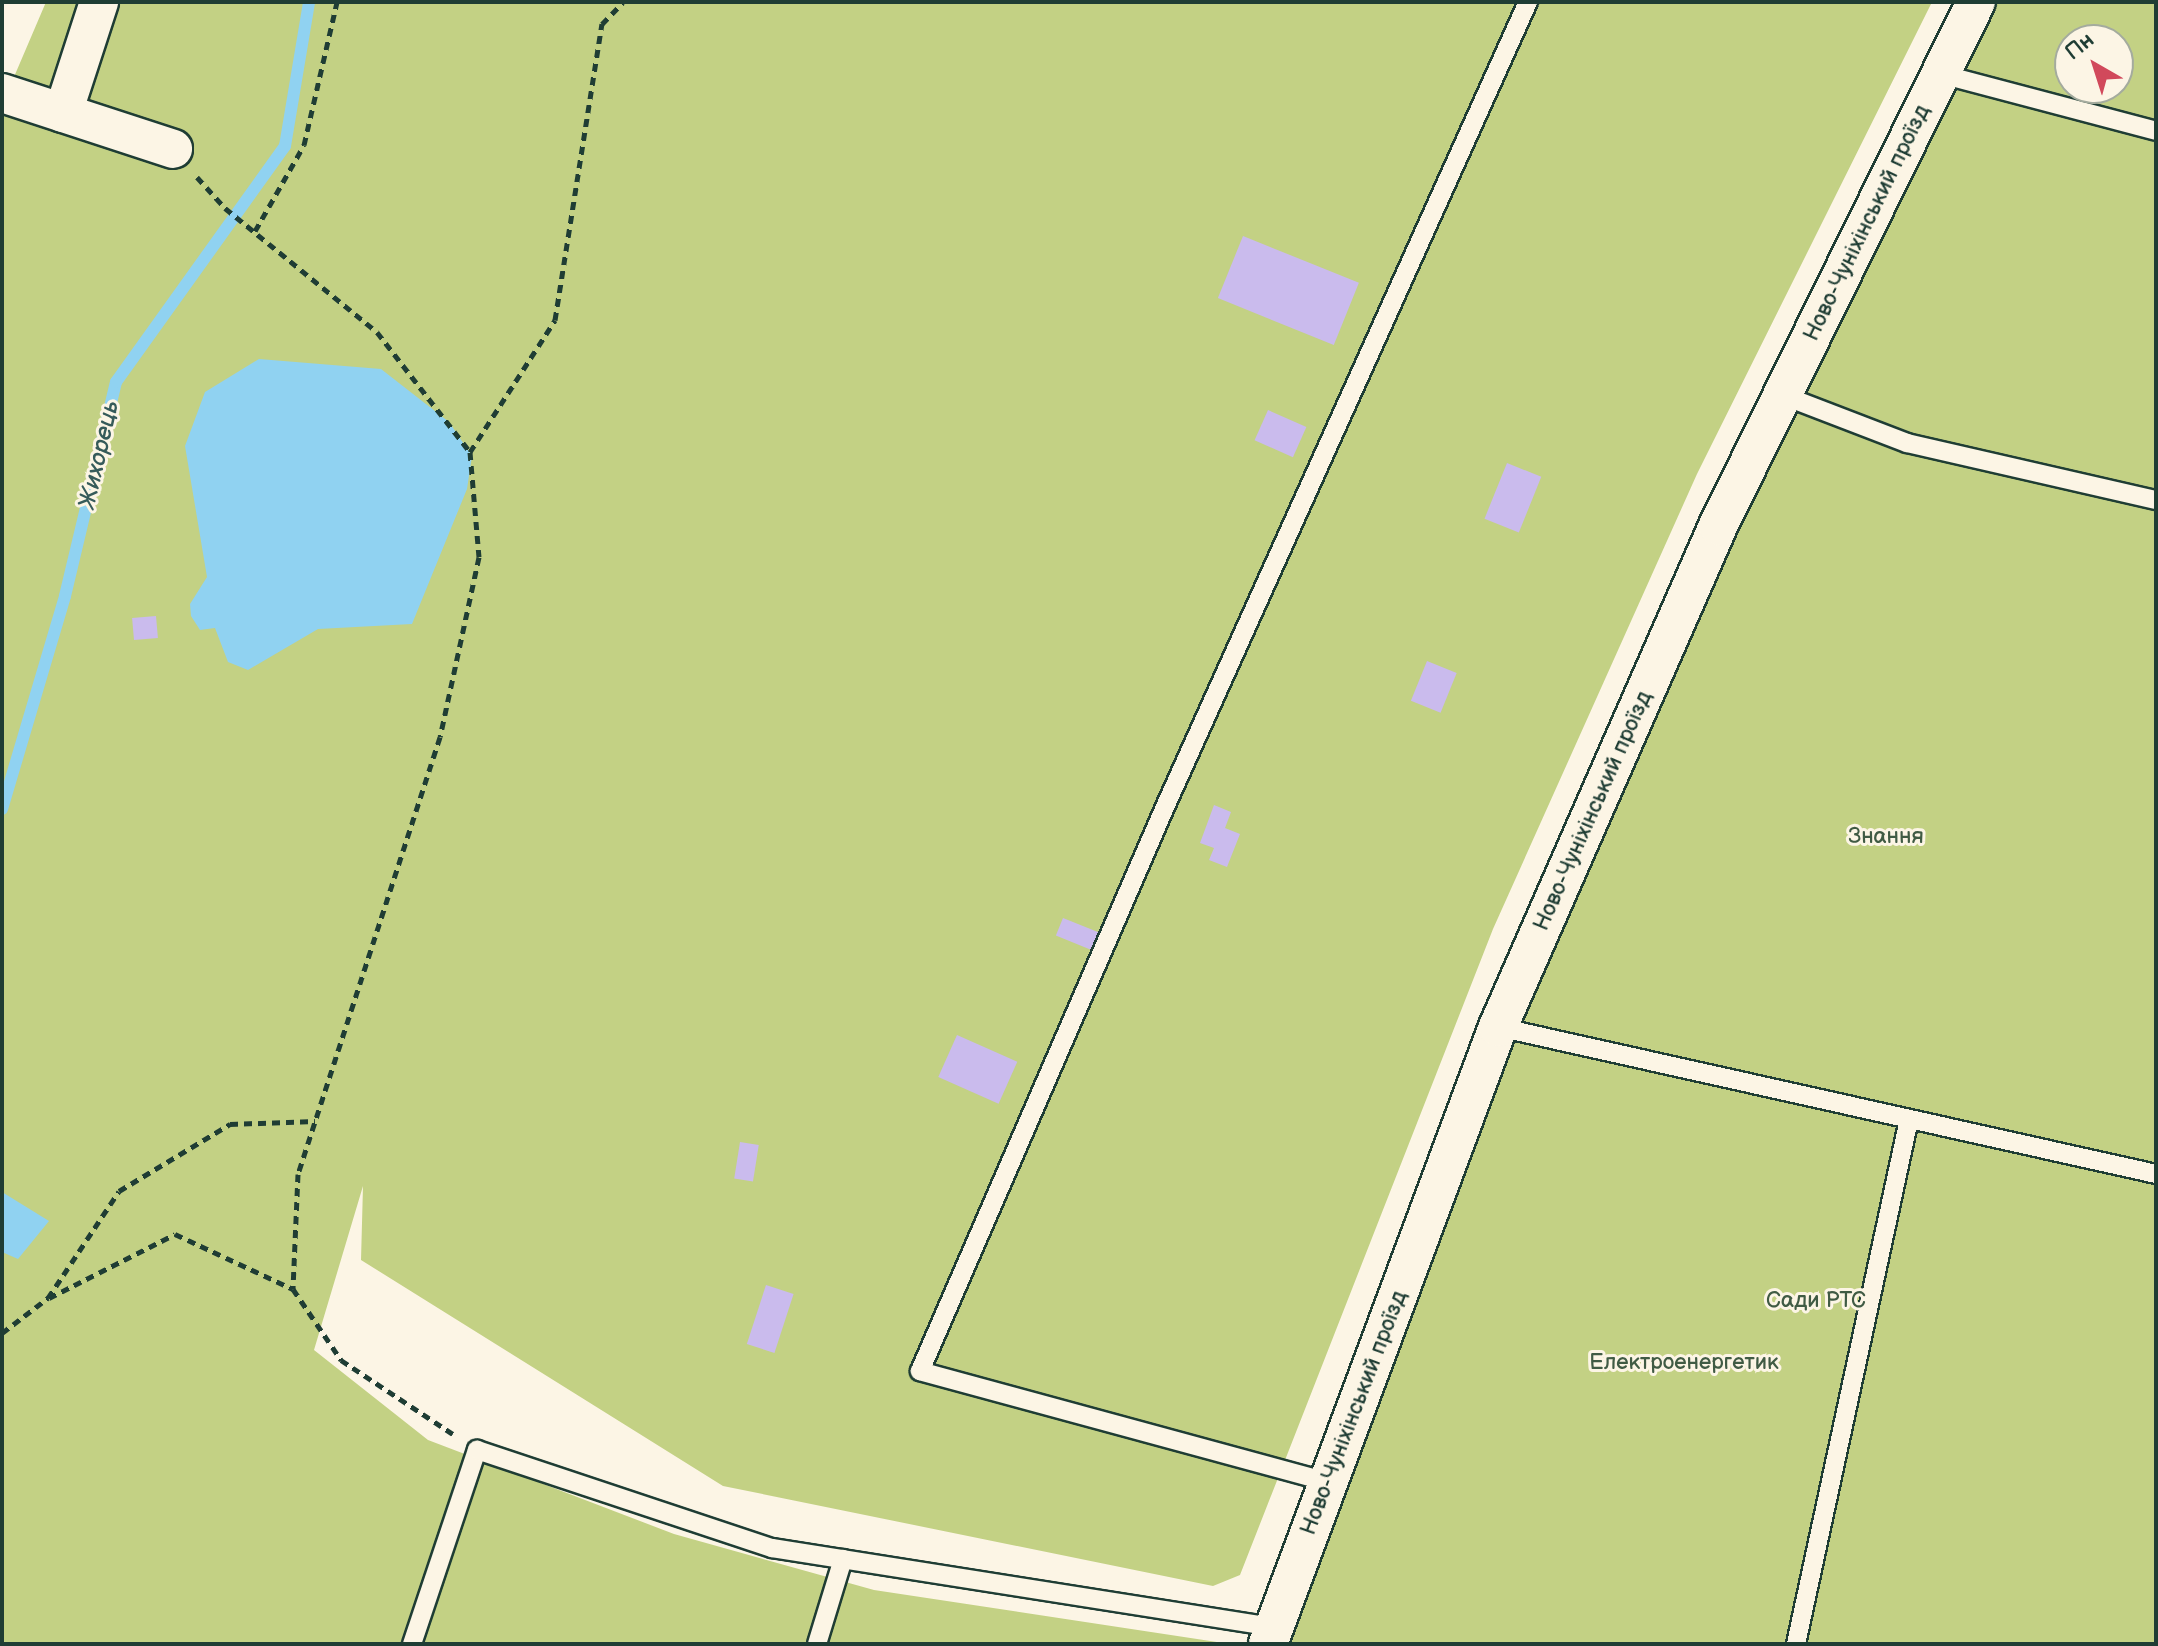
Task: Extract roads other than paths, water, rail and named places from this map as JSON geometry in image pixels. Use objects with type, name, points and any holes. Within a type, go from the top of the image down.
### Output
[{"type":"street","points":[[63,113],[99,2]]},
{"type":"street","name":"Ново-Чуніхінський проїзд","points":[[1270,1635],[1498,1027],[1718,526],[1976,2]]},
{"type":"street","points":[[2,93],[173,149]]},
{"type":"lane","points":[[1328,1482],[920,1371],[1171,792],[1528,2]]},
{"type":"lane","points":[[1941,74],[2156,131]]},
{"type":"lane","points":[[1782,395],[1907,443],[2156,500]]},
{"type":"lane","points":[[1498,1027],[2156,1174]]},
{"type":"lane","points":[[1796,1644],[1909,1119]]},
{"type":"lane","points":[[412,1644],[477,1450],[772,1548],[1270,1635]]},
{"type":"lane","points":[[817,1644],[843,1559]]},
{"type":"water","points":[[259,359],[381,369],[449,422],[472,456],[467,489],[412,624],[318,629],[248,670],[228,662],[215,628],[200,630],[191,616],[190,604],[207,577],[185,446],[205,392]]},
{"type":"water","points":[[2,1192],[49,1221],[18,1259],[2,1252]]},
{"type":"waterway","name":"Жихорець","points":[[2,809],[65,596],[116,382],[285,146],[309,2]]},
{"type":"park label","name":"Знання","points":[[1886,837]]},
{"type":"park label","name":"Сади РТС","points":[[1816,1301]]},
{"type":"park label","name":"Електроенергетик","points":[[1684,1363]]}]
